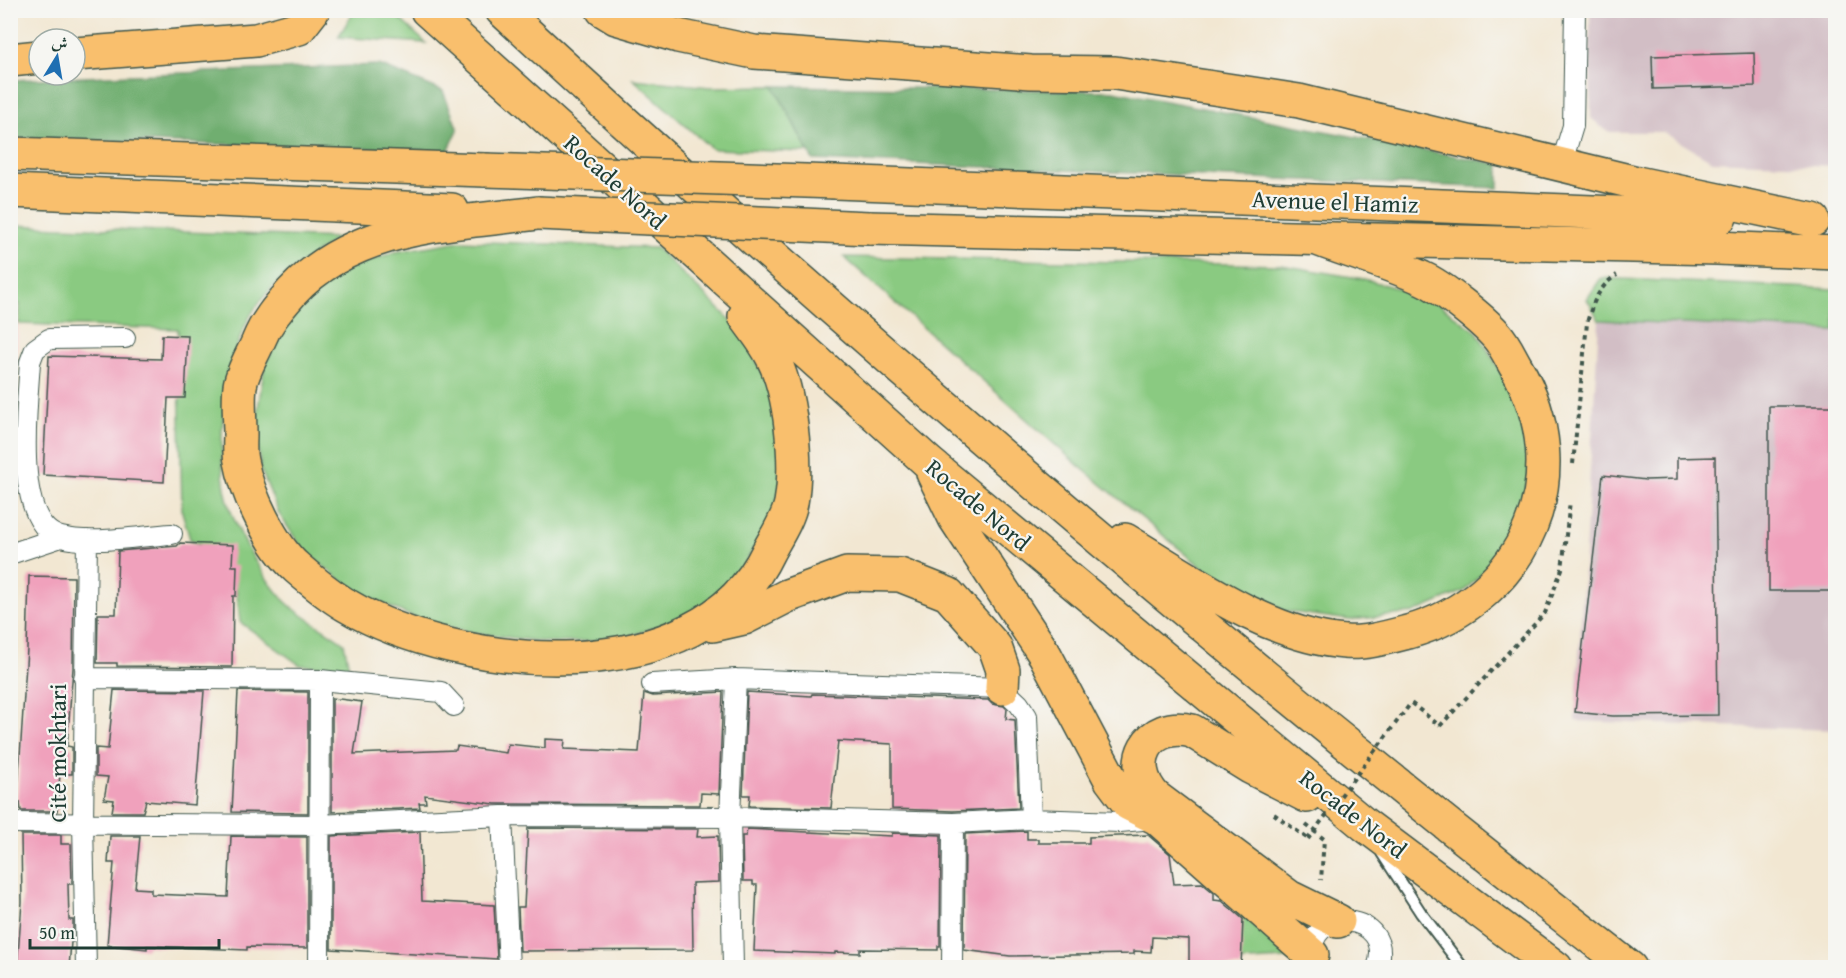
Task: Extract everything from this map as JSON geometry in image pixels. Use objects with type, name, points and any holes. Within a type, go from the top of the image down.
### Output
[{"type":"highway","points":[[87,53],[256,40],[299,28],[313,10]]},
{"type":"highway","name":"Rocade Nord","points":[[427,10],[717,275],[929,463],[1365,825],[1556,968]]},
{"type":"highway","name":"Rocade Nord","points":[[502,10],[613,113],[1038,487],[1303,710],[1630,968]]},
{"type":"highway","points":[[603,10],[616,18],[678,36],[754,52],[1031,72],[1115,73],[1299,101],[1561,165],[1824,220]]},
{"type":"highway","points":[[10,60],[27,58]]},
{"type":"highway","name":"Avenue el Hamiz","points":[[10,154],[835,182],[1824,220]]},
{"type":"highway","points":[[10,191],[869,228],[1717,248],[1836,254]]},
{"type":"highway","points":[[538,213],[396,232],[354,246],[311,272],[267,321],[240,384],[240,460],[260,517],[294,565],[346,605],[408,633],[469,649],[536,657],[602,657],[661,642],[689,631],[744,618],[787,596],[847,574],[900,575],[948,594],[994,646],[1003,670],[1002,688]]},
{"type":"highway","points":[[1038,487],[1232,604],[1304,635],[1347,643],[1397,635],[1433,625],[1465,608],[1489,588],[1511,563],[1536,515],[1544,442],[1528,388],[1497,336],[1424,279],[1320,240]]},
{"type":"highway","points":[[689,631],[739,596],[760,569],[790,506],[794,466],[791,420],[773,357],[717,275]]},
{"type":"highway","points":[[929,463],[955,518],[1045,655],[1096,758],[1129,804],[1157,818],[1313,961]]},
{"type":"highway","points":[[1328,918],[1289,897],[1147,789],[1140,769],[1145,747],[1151,739],[1171,729],[1192,730],[1250,767],[1365,825]]},
{"type":"street","points":[[1561,165],[1573,126],[1575,10]]},
{"type":"street","points":[[125,338],[49,339],[36,349],[30,362],[26,460],[29,489],[36,512],[46,530],[60,537],[87,540],[171,534]]},
{"type":"street","points":[[10,554],[60,537]]},
{"type":"street","name":"Cité mokhtari","points":[[86,968],[83,822],[87,540]]},
{"type":"street","points":[[84,678],[320,680],[441,692],[454,706]]},
{"type":"street","points":[[319,968],[320,680]]},
{"type":"street","points":[[652,684],[736,680],[1002,688],[1019,704],[1027,716],[1031,819]]},
{"type":"street","points":[[733,968],[730,817],[736,680]]},
{"type":"street","points":[[10,823],[319,825],[502,816],[730,817],[953,823],[1031,819],[1120,822],[1157,818]]},
{"type":"street","points":[[502,816],[509,968]]},
{"type":"street","points":[[952,968],[953,823]]},
{"type":"street","points":[[1313,961],[1319,934],[1328,918],[1349,920],[1369,929],[1380,949],[1377,968]]},
{"type":"lane","points":[[1365,825],[1421,913],[1463,968]]},
{"type":"path","points":[[1572,473],[1587,323],[1591,305],[1602,288],[1622,273]]},
{"type":"path","points":[[1308,839],[1411,703],[1440,726],[1545,613],[1562,569],[1570,496]]},
{"type":"path","points":[[1324,839],[1328,918]]},
{"type":"shaded area","points":[[1590,11],[1835,11],[1835,166],[1712,161],[1663,132],[1608,132],[1591,118]]},
{"type":"shaded area","points":[[10,303],[20,303],[11,475]]},
{"type":"shaded area","points":[[1599,320],[1835,331],[1835,730],[1575,721]]},
{"type":"green space","points":[[355,10],[391,11],[426,43],[338,37]]},
{"type":"green space","points":[[379,65],[443,91],[458,130],[448,151],[11,138],[11,80],[27,79],[27,87],[87,87],[87,77]]},
{"type":"green space","points":[[633,79],[710,87],[774,86],[808,152],[712,149]]},
{"type":"green space","points":[[774,86],[1113,91],[1499,164],[1499,188],[813,160]]},
{"type":"green space","points":[[11,225],[338,238],[274,286],[263,297],[246,324],[238,343],[227,388],[222,460],[224,482],[232,514],[270,584],[288,604],[344,643],[349,668],[300,665],[240,622],[237,591],[231,570],[218,555],[190,539],[182,512],[178,329],[19,324],[20,304],[11,303]]},
{"type":"green space","points":[[460,241],[656,248],[738,327],[774,394],[784,471],[773,515],[731,587],[696,610],[663,625],[620,639],[553,643],[476,633],[425,622],[358,593],[304,551],[279,514],[261,470],[255,427],[265,364],[297,308],[341,271],[395,252]]},
{"type":"green space","points":[[844,257],[1281,265],[1364,279],[1429,297],[1477,332],[1525,412],[1529,471],[1522,508],[1499,556],[1464,591],[1413,613],[1350,620],[1284,611],[1203,568],[1079,466]]},
{"type":"green space","points":[[1601,278],[1835,289],[1835,331],[1599,320],[1587,299]]},
{"type":"green space","points":[[1235,898],[1299,958],[1235,962]]},
{"type":"building","points":[[1754,53],[1755,86],[1653,89],[1652,56]]},
{"type":"building","points":[[162,335],[188,336],[185,398],[168,398],[164,482],[43,475],[49,356],[161,359]]},
{"type":"building","points":[[1769,406],[1836,406],[1836,591],[1769,591]]},
{"type":"building","points":[[1715,457],[1718,715],[1613,716],[1575,712],[1603,475],[1646,480],[1677,479],[1677,458]]},
{"type":"building","points":[[180,543],[233,545],[232,566],[237,566],[236,596],[233,596],[232,667],[117,666],[117,663],[97,663],[98,614],[116,614],[118,551],[177,546]]},
{"type":"building","points":[[29,576],[74,577],[73,668],[67,746],[72,747],[72,774],[60,774],[57,811],[21,811],[20,802],[17,802],[27,649]]},
{"type":"building","points":[[114,690],[204,691],[195,805],[146,801],[143,812],[112,812],[114,800],[104,799],[108,777],[96,776],[96,748],[108,749]]},
{"type":"building","points":[[238,691],[308,692],[308,813],[232,812]]},
{"type":"building","points":[[723,692],[719,794],[701,793],[700,805],[495,804],[425,795],[426,803],[419,803],[420,808],[332,812],[332,698],[362,702],[354,754],[456,750],[457,746],[506,753],[508,744],[545,748],[545,739],[565,740],[564,749],[639,752],[644,693],[653,696]]},
{"type":"building","points":[[747,692],[811,696],[812,694],[988,700],[992,704],[1004,706],[1007,709],[1006,719],[1015,720],[1019,808],[953,811],[892,809],[892,744],[838,741],[831,808],[749,806],[750,795],[743,795]]},
{"type":"building","points":[[528,828],[698,829],[697,837],[718,836],[719,882],[692,883],[693,950],[520,951],[518,907],[524,907]]},
{"type":"building","points":[[747,829],[892,836],[892,833],[941,835],[940,946],[938,950],[860,949],[860,953],[835,952],[835,954],[754,951],[757,885],[753,885],[753,881],[743,881],[742,836],[746,836]]},
{"type":"building","points":[[1027,831],[1027,839],[1038,839],[1038,843],[1089,843],[1089,837],[1148,835],[1170,854],[1174,884],[1202,883],[1214,893],[1214,900],[1222,901],[1243,919],[1241,967],[1189,965],[1189,939],[1152,937],[1151,952],[1134,951],[1134,954],[1010,956],[964,950],[965,834]]},
{"type":"building","points":[[420,832],[422,901],[494,905],[497,959],[331,949],[331,836]]},
{"type":"building","points":[[21,835],[61,835],[61,844],[71,844],[72,884],[68,884],[69,920],[73,920],[73,942],[71,942],[69,968],[17,968],[22,902]]},
{"type":"building","points":[[110,836],[140,836],[135,888],[151,889],[151,894],[228,897],[231,836],[307,837],[307,948],[247,947],[247,950],[147,946],[147,949],[107,945],[114,863],[108,863]]}]
